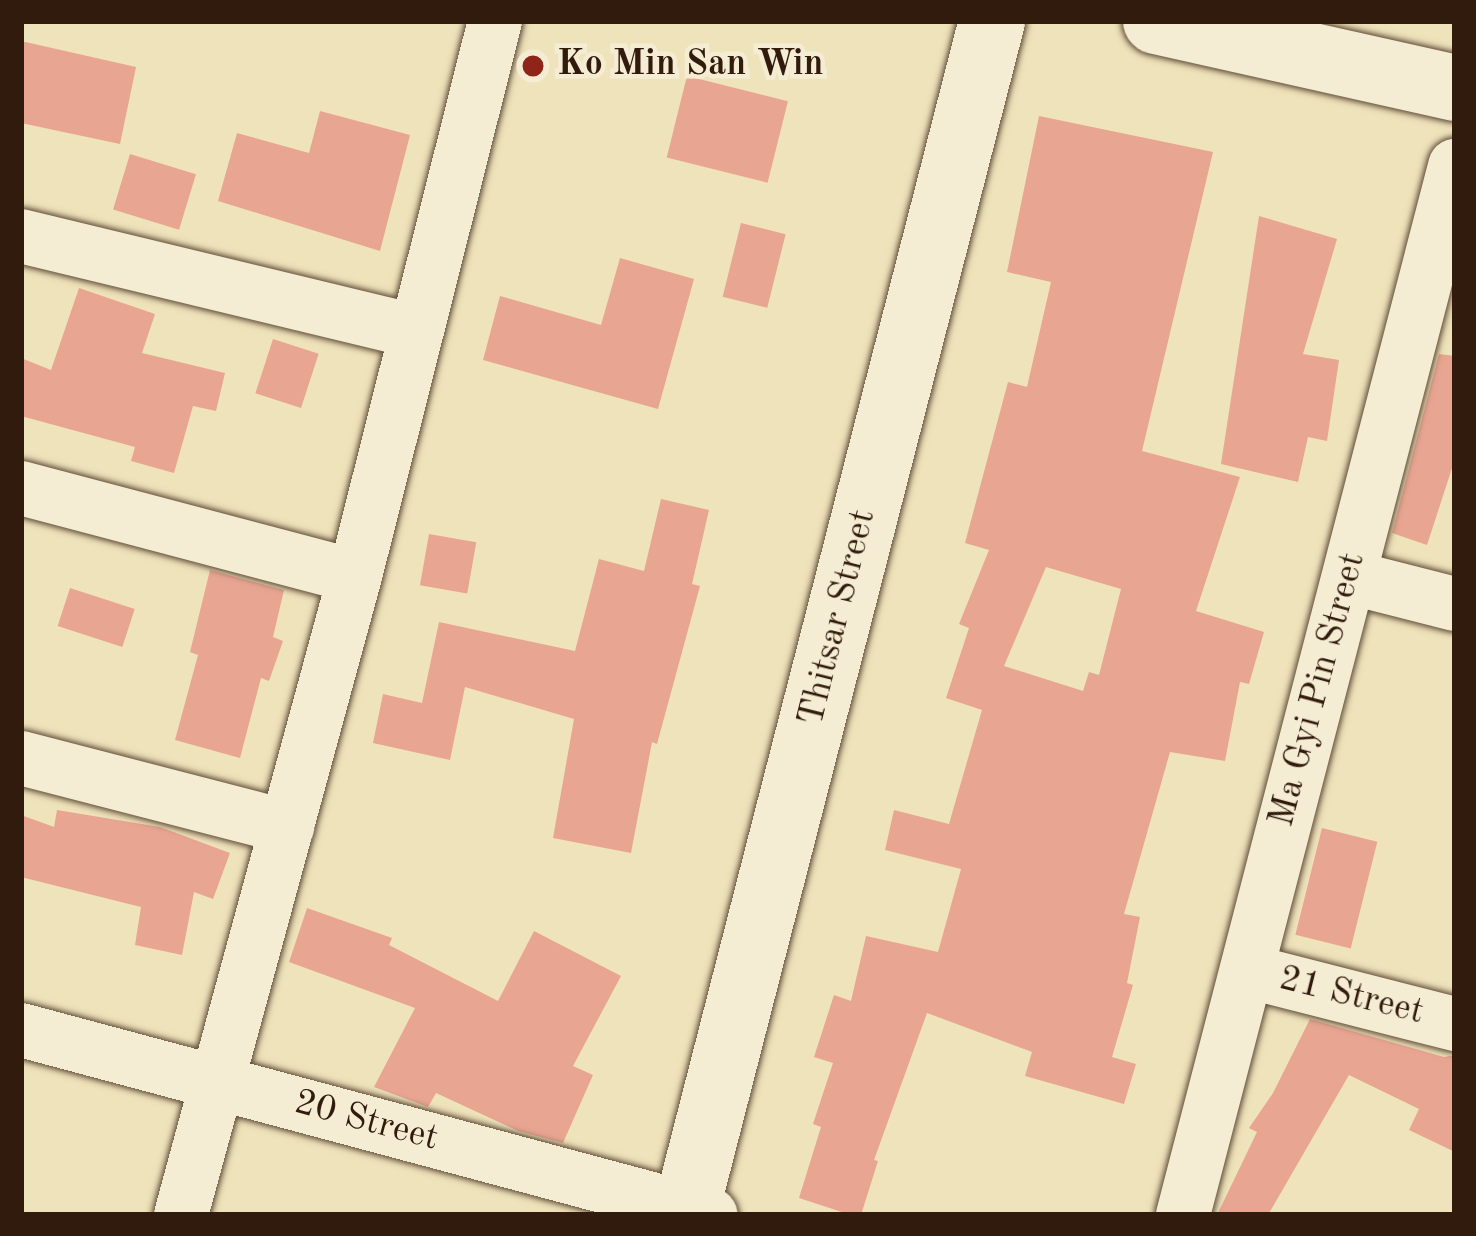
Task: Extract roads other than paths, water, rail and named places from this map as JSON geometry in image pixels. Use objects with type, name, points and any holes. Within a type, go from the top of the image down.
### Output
[{"type":"street","points":[[181,1215],[355,576],[495,21]]},
{"type":"street","name":"Thitsar Street","points":[[695,1213],[992,21]]},
{"type":"street","points":[[1156,21],[1455,88]]},
{"type":"street","name":"Ma Gyi Pin Street","points":[[1184,1215],[1455,166]]},
{"type":"street","points":[[21,236],[414,331]]},
{"type":"street","points":[[21,488],[355,576]]},
{"type":"street","points":[[1348,578],[1455,604]]},
{"type":"street","points":[[21,758],[287,826]]},
{"type":"street","name":"21 Street","points":[[1247,971],[1455,1024]]},
{"type":"street","name":"20 Street","points":[[21,1030],[695,1213]]},
{"type":"place","name":"Ko Min San Win","points":[[533,66]]}]
